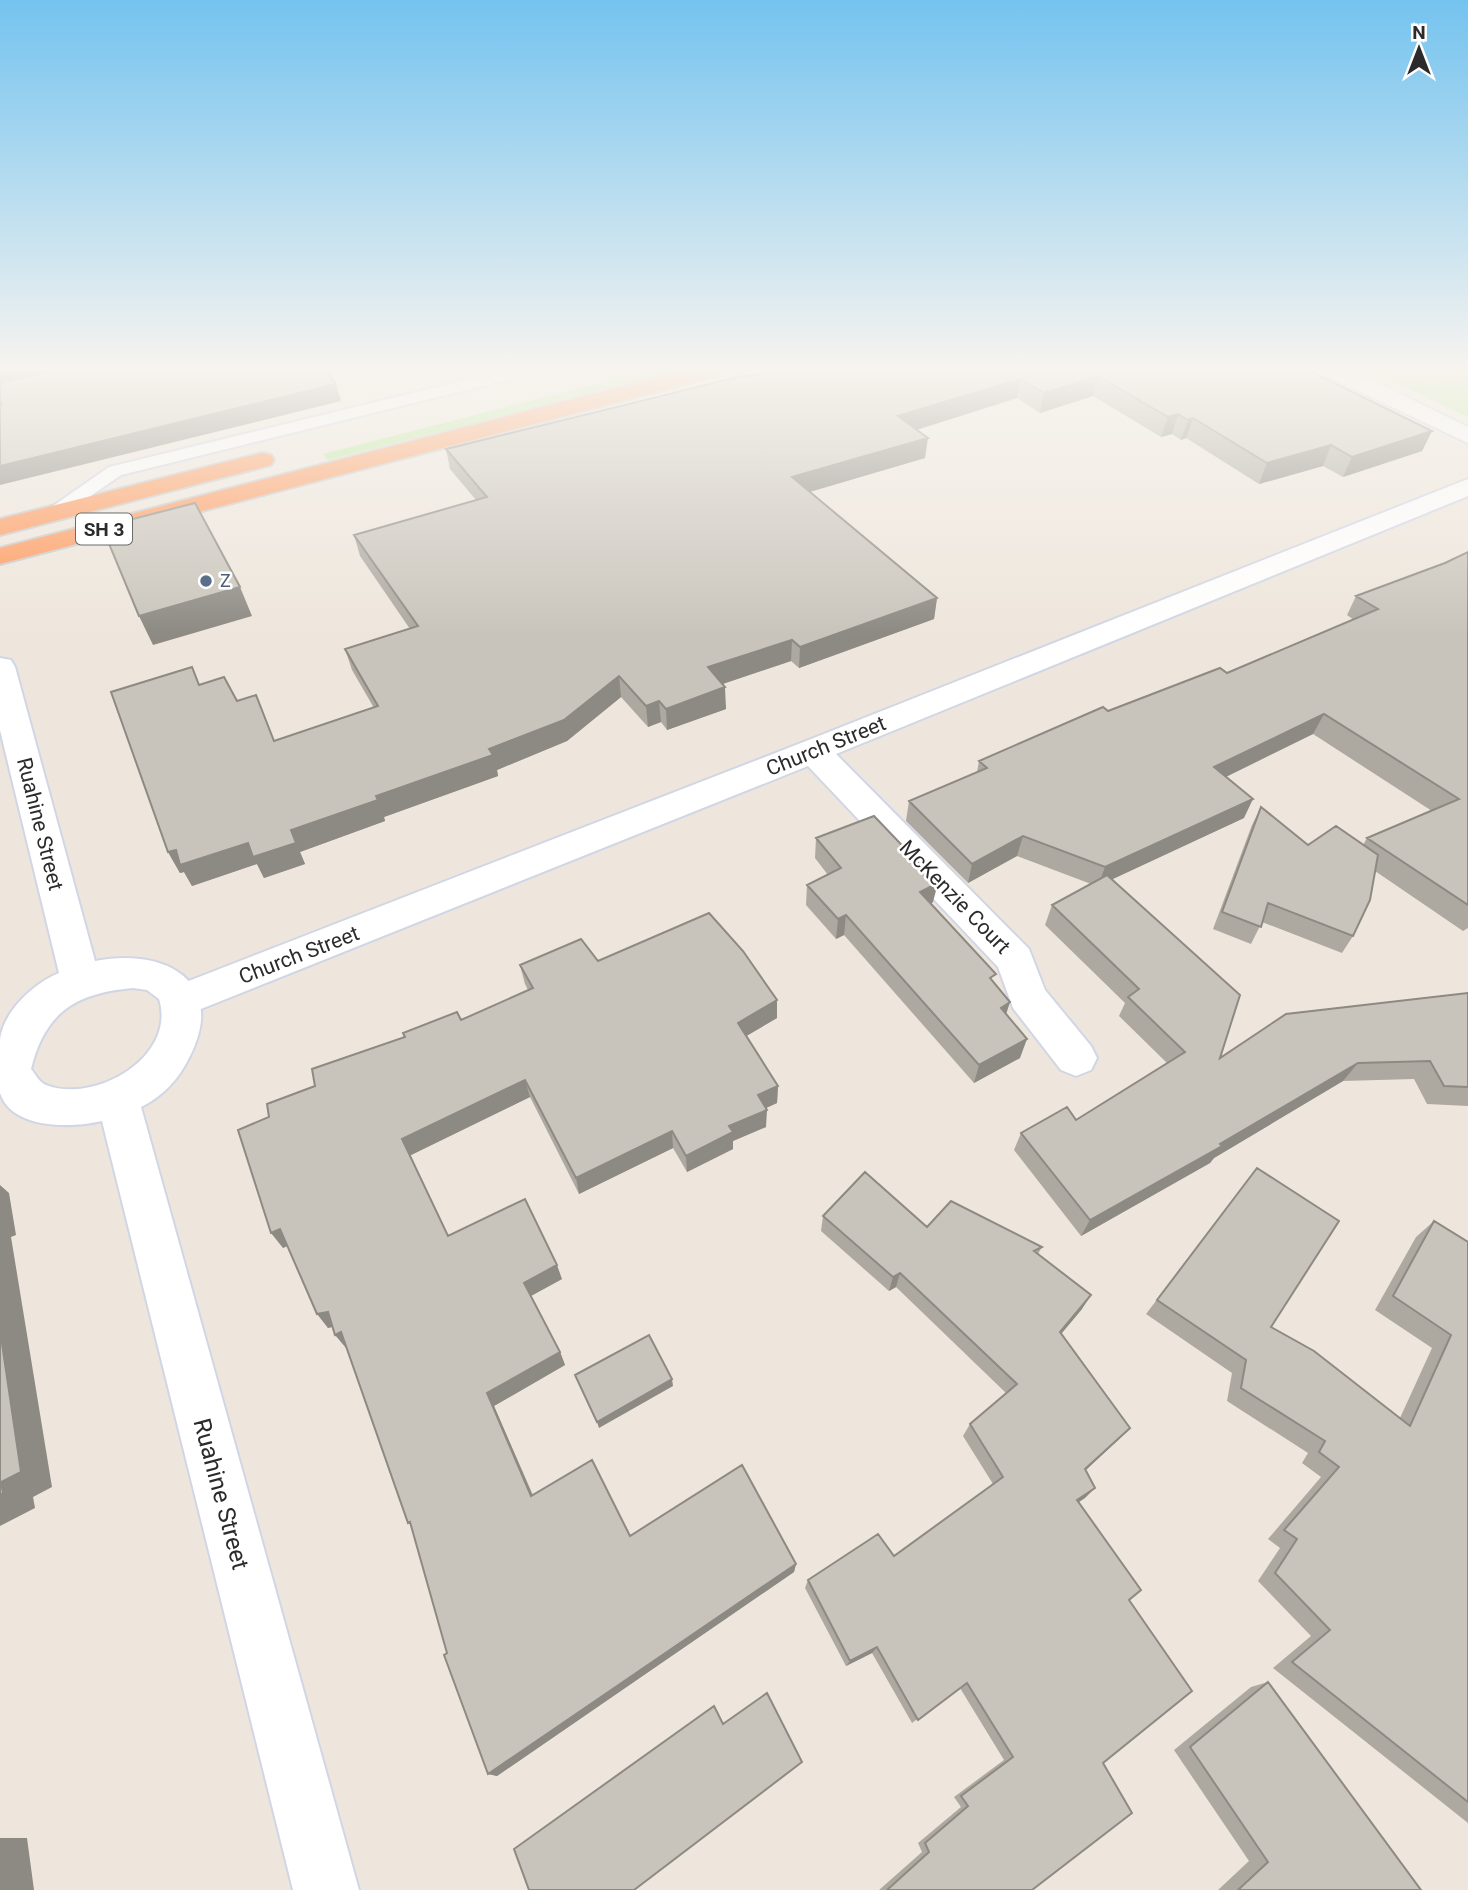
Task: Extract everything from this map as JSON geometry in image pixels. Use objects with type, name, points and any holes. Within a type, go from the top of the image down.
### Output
[{"type":"highway","name":"SH 3","points":[[0,527],[268,458]]},
{"type":"highway","name":"SH 3","points":[[0,556],[375,458]]},
{"type":"street","name":"Church Street","points":[[182,1000],[813,751],[1468,487]]},
{"type":"street","name":"Ruahine Street","points":[[0,667],[81,981]]},
{"type":"street","name":"McKenzie Court","points":[[813,751],[1015,960],[1027,997],[1076,1058]]},
{"type":"street","points":[[134,972],[158,977],[173,987],[182,1000],[183,1016],[179,1035],[159,1070],[144,1084],[117,1097],[91,1105],[64,1107],[34,1101],[5,1073],[15,1045],[27,1022],[51,998],[81,981],[110,973],[134,972]]},
{"type":"street","name":"Ruahine Street","points":[[117,1097],[326,1890]]},
{"type":"lane","points":[[53,513],[116,471],[175,458]]},
{"type":"building","points":[[0,458],[32,458],[0,466]]},
{"type":"building","points":[[454,458],[858,458],[792,477],[937,598],[800,647],[792,640],[708,667],[725,687],[666,709],[659,701],[646,706],[619,676],[564,720],[489,749],[493,755],[376,796],[378,800],[291,830],[296,843],[253,857],[248,843],[180,865],[176,850],[168,852],[111,692],[192,667],[199,685],[224,677],[237,701],[256,695],[274,741],[378,706],[345,649],[418,626],[354,535],[487,497]]},
{"type":"building","points":[[1259,458],[1284,458],[1267,463]]},
{"type":"building","points":[[195,503],[240,587],[139,616],[102,527]]},
{"type":"building","points":[[1468,552],[1468,905],[1367,838],[1459,799],[1324,714],[1214,767],[1253,799],[1105,867],[1023,836],[972,864],[909,801],[987,768],[979,761],[1103,707],[1108,711],[1220,668],[1227,673],[1378,609],[1356,596]]},
{"type":"building","points":[[1261,807],[1308,845],[1336,826],[1378,855],[1370,900],[1353,936],[1268,903],[1261,927],[1222,912]]},
{"type":"building","points":[[874,816],[938,883],[920,892],[996,974],[990,978],[1010,1002],[1001,1008],[1027,1039],[979,1065],[846,915],[838,919],[807,885],[841,868],[816,838]]},
{"type":"building","points":[[1107,875],[1240,995],[1220,1058],[1286,1014],[1468,993],[1468,1087],[1444,1086],[1430,1061],[1358,1063],[1220,1144],[1222,1146],[1090,1220],[1021,1133],[1067,1107],[1076,1120],[1185,1052],[1128,997],[1139,989],[1052,905]]},
{"type":"building","points":[[709,913],[743,951],[777,1000],[738,1023],[778,1086],[758,1095],[767,1110],[729,1126],[733,1132],[686,1156],[672,1131],[576,1178],[525,1080],[402,1139],[448,1236],[525,1199],[557,1265],[524,1283],[560,1352],[487,1393],[531,1496],[592,1460],[630,1536],[742,1465],[796,1564],[488,1774],[444,1655],[447,1653],[410,1522],[408,1523],[341,1332],[335,1335],[328,1312],[317,1314],[280,1229],[271,1233],[238,1130],[269,1117],[267,1104],[315,1086],[312,1069],[405,1037],[403,1033],[457,1012],[461,1020],[533,988],[520,965],[581,939],[598,961]]},
{"type":"building","points":[[1257,1168],[1339,1221],[1271,1327],[1314,1351],[1410,1426],[1451,1335],[1393,1296],[1434,1221],[1468,1242],[1468,1802],[1292,1662],[1330,1630],[1275,1573],[1297,1539],[1284,1530],[1339,1467],[1319,1452],[1325,1441],[1241,1388],[1246,1360],[1157,1300]]},
{"type":"building","points":[[865,1172],[927,1227],[951,1201],[1042,1247],[1034,1251],[1091,1295],[1060,1332],[1130,1428],[1085,1469],[1095,1488],[1077,1500],[1141,1590],[1129,1600],[1192,1691],[1103,1763],[1132,1813],[1032,1890],[887,1890],[929,1852],[925,1843],[968,1806],[961,1796],[1013,1757],[967,1683],[918,1720],[877,1647],[850,1661],[808,1580],[878,1534],[894,1556],[1003,1477],[970,1424],[1017,1384],[900,1273],[893,1277],[823,1216]]},
{"type":"building","points":[[0,1330],[21,1472],[1,1482],[3,1493],[0,1495]]},
{"type":"building","points":[[649,1335],[672,1379],[597,1422],[575,1375]]},
{"type":"building","points":[[1268,1682],[1421,1890],[1238,1890],[1268,1862],[1190,1747]]},
{"type":"building","points":[[767,1693],[802,1762],[634,1890],[529,1890],[514,1849],[714,1706],[723,1724]]},
{"type":"place","name":"Z","points":[[206,581]]}]
